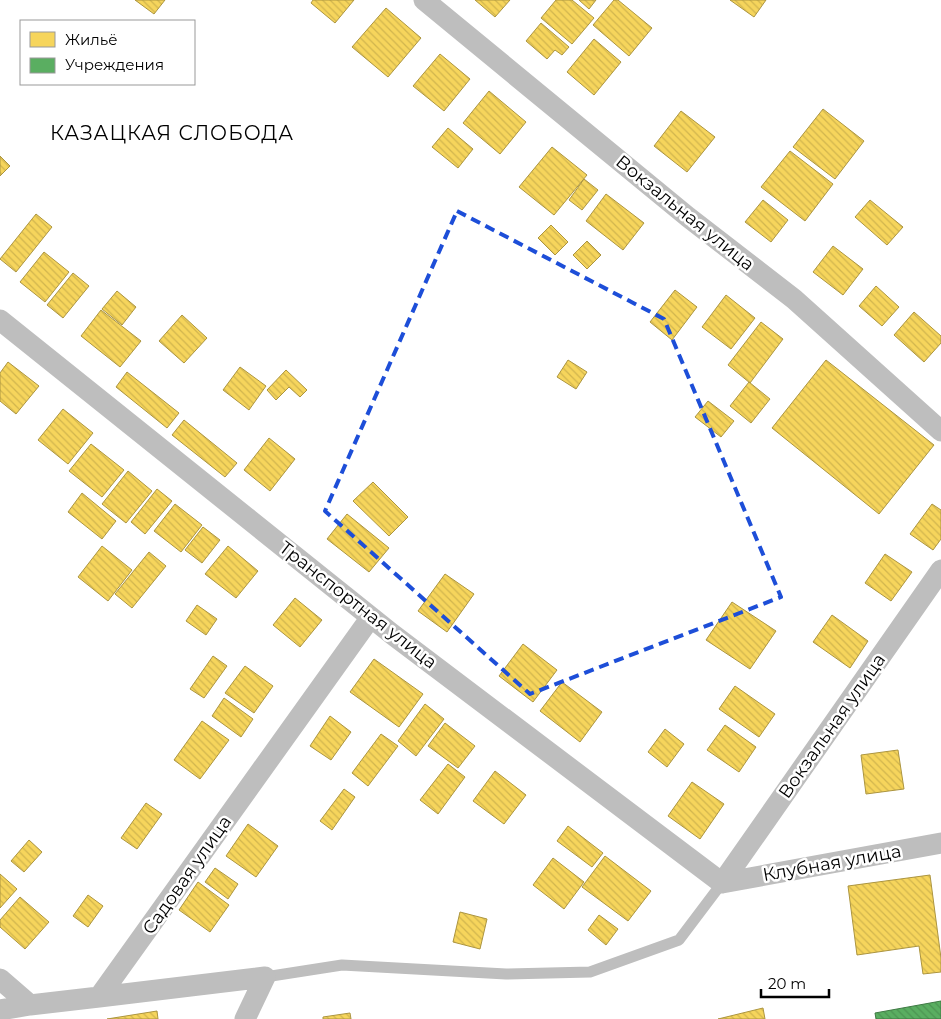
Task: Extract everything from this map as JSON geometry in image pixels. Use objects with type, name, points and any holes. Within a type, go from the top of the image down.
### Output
[{"type":"street","name":"Вокзальная улица","points":[[424,0],[688,217],[794,299],[941,431]]},
{"type":"street","name":"Транспортная улица","points":[[0,320],[371,617],[722,883]]},
{"type":"street","name":"Вокзальная улица","points":[[722,883],[941,570]]},
{"type":"street","name":"Садовая улица","points":[[99,998],[371,617]]},
{"type":"street","name":"Клубная улица","points":[[722,883],[941,844]]},
{"type":"street","points":[[0,1010],[265,977]]},
{"type":"street","points":[[245,1019],[265,977]]},
{"type":"street","points":[[0,980],[30,1006]]},
{"type":"lane","points":[[265,977],[342,965],[506,974],[590,972],[679,940],[722,883]]},
{"type":"highlighted area","points":[[457,211],[664,319],[781,597],[530,694],[325,511]]},
{"type":"building: Жильё","points":[[135,0],[165,0],[154,14]]},
{"type":"building: Жильё","points":[[313,0],[354,0],[335,23],[311,3]]},
{"type":"building: Жильё","points":[[475,0],[510,0],[495,17]]},
{"type":"building: Жильё","points":[[556,0],[572,0],[594,18],[572,44],[541,18]]},
{"type":"building: Жильё","points":[[579,0],[596,0],[589,9]]},
{"type":"building: Жильё","points":[[614,0],[618,0],[652,28],[629,56],[593,25]]},
{"type":"building: Жильё","points":[[730,0],[766,0],[754,17]]},
{"type":"building: Жильё","points":[[386,8],[421,38],[388,77],[352,47]]},
{"type":"building: Жильё","points":[[541,23],[569,47],[562,55],[555,50],[547,59],[526,41]]},
{"type":"building: Жильё","points":[[594,39],[621,62],[594,95],[567,72]]},
{"type":"building: Жильё","points":[[440,54],[470,79],[444,111],[413,86]]},
{"type":"building: Жильё","points":[[489,91],[526,122],[500,154],[463,123]]},
{"type":"building: Жильё","points":[[823,109],[864,141],[835,179],[793,147]]},
{"type":"building: Жильё","points":[[681,111],[715,137],[687,172],[654,146]]},
{"type":"building: Жильё","points":[[448,128],[473,149],[458,168],[432,147]]},
{"type":"building: Жильё","points":[[552,147],[587,175],[554,215],[519,187]]},
{"type":"building: Жильё","points":[[790,151],[833,184],[805,221],[761,187]]},
{"type":"building: Жильё","points":[[0,156],[10,166],[0,176]]},
{"type":"building: Жильё","points":[[584,179],[598,190],[582,210],[569,200]]},
{"type":"building: Жильё","points":[[606,194],[644,223],[623,250],[586,221]]},
{"type":"building: Жильё","points":[[763,200],[788,220],[771,242],[745,222]]},
{"type":"building: Жильё","points":[[870,200],[903,227],[887,245],[855,217]]},
{"type":"building: Жильё","points":[[36,214],[52,227],[16,272],[0,259]]},
{"type":"building: Жильё","points":[[551,225],[568,242],[555,255],[538,238]]},
{"type":"building: Жильё","points":[[587,241],[601,255],[587,269],[573,255]]},
{"type":"building: Жильё","points":[[833,246],[863,269],[843,295],[813,272]]},
{"type":"building: Жильё","points":[[44,252],[69,272],[45,302],[20,282]]},
{"type":"building: Жильё","points":[[73,273],[89,286],[63,318],[47,305]]},
{"type":"building: Жильё","points":[[876,286],[899,307],[882,326],[859,306]]},
{"type":"building: Жильё","points":[[675,290],[697,307],[672,340],[650,322]]},
{"type":"building: Жильё","points":[[117,291],[136,307],[122,325],[102,309]]},
{"type":"building: Жильё","points":[[726,295],[755,318],[731,349],[702,327]]},
{"type":"building: Жильё","points":[[101,310],[141,341],[120,367],[81,336]]},
{"type":"building: Жильё","points":[[914,312],[941,336],[941,343],[924,362],[894,335]]},
{"type":"building: Жильё","points":[[182,315],[207,338],[184,363],[159,341]]},
{"type":"building: Жильё","points":[[761,322],[783,339],[750,383],[728,365]]},
{"type":"building: Жильё","points":[[568,360],[587,372],[576,389],[557,377]]},
{"type":"building: Жильё","points":[[826,360],[934,445],[879,514],[772,428]]},
{"type":"building: Жильё","points":[[8,362],[39,386],[16,414],[0,401],[0,373]]},
{"type":"building: Жильё","points":[[240,367],[266,386],[249,410],[223,390]]},
{"type":"building: Жильё","points":[[286,370],[307,390],[300,397],[289,387],[276,400],[267,390]]},
{"type":"building: Жильё","points":[[127,372],[179,413],[167,428],[116,387]]},
{"type":"building: Жильё","points":[[749,382],[770,399],[751,423],[730,406]]},
{"type":"building: Жильё","points":[[708,401],[734,421],[721,437],[695,417]]},
{"type":"building: Жильё","points":[[63,409],[93,433],[68,464],[38,440]]},
{"type":"building: Жильё","points":[[184,420],[237,463],[225,477],[172,435]]},
{"type":"building: Жильё","points":[[269,438],[295,459],[270,491],[244,470]]},
{"type":"building: Жильё","points":[[91,444],[124,470],[102,497],[69,471]]},
{"type":"building: Жильё","points":[[128,471],[152,491],[126,523],[102,504]]},
{"type":"building: Жильё","points":[[373,482],[408,517],[389,536],[353,501]]},
{"type":"building: Жильё","points":[[157,489],[172,501],[145,534],[131,522]]},
{"type":"building: Жильё","points":[[82,493],[116,521],[102,539],[68,512]]},
{"type":"building: Жильё","points":[[175,504],[202,525],[181,552],[154,531]]},
{"type":"building: Жильё","points":[[932,504],[941,510],[941,539],[933,550],[910,534]]},
{"type":"building: Жильё","points":[[347,514],[389,548],[369,572],[327,539]]},
{"type":"building: Жильё","points":[[203,527],[220,540],[202,563],[185,550]]},
{"type":"building: Жильё","points":[[102,546],[132,570],[108,601],[78,577]]},
{"type":"building: Жильё","points":[[228,546],[258,571],[236,598],[205,574]]},
{"type":"building: Жильё","points":[[149,552],[166,566],[132,608],[115,594]]},
{"type":"building: Жильё","points":[[885,554],[912,572],[891,601],[865,583]]},
{"type":"building: Жильё","points":[[445,574],[474,594],[447,632],[418,611]]},
{"type":"building: Жильё","points":[[295,598],[322,620],[300,647],[273,625]]},
{"type":"building: Жильё","points":[[732,602],[776,631],[750,669],[706,640]]},
{"type":"building: Жильё","points":[[197,605],[217,619],[206,635],[186,621]]},
{"type":"building: Жильё","points":[[832,615],[868,641],[850,668],[813,642]]},
{"type":"building: Жильё","points":[[523,644],[557,670],[533,702],[499,676]]},
{"type":"building: Жильё","points":[[213,656],[227,666],[204,698],[190,689]]},
{"type":"building: Жильё","points":[[374,659],[423,694],[399,727],[350,692]]},
{"type":"building: Жильё","points":[[245,666],[273,686],[254,713],[225,693]]},
{"type":"building: Жильё","points":[[562,682],[602,712],[580,742],[540,711]]},
{"type":"building: Жильё","points":[[735,686],[775,714],[759,737],[719,709]]},
{"type":"building: Жильё","points":[[224,698],[253,719],[241,737],[212,716]]},
{"type":"building: Жильё","points":[[425,704],[444,719],[416,756],[398,741]]},
{"type":"building: Жильё","points":[[330,716],[351,732],[331,760],[310,746]]},
{"type":"building: Жильё","points":[[202,721],[229,740],[200,779],[174,760]]},
{"type":"building: Жильё","points":[[445,723],[475,746],[458,768],[428,746]]},
{"type":"building: Жильё","points":[[725,725],[756,747],[739,772],[707,750]]},
{"type":"building: Жильё","points":[[665,729],[684,744],[667,767],[648,752]]},
{"type":"building: Жильё","points":[[381,734],[398,746],[368,786],[352,773]]},
{"type":"building: Жильё","points":[[898,750],[904,789],[866,794],[861,755]]},
{"type":"building: Жильё","points":[[448,764],[465,777],[438,814],[420,800]]},
{"type":"building: Жильё","points":[[495,771],[526,795],[504,824],[473,801]]},
{"type":"building: Жильё","points":[[692,782],[724,804],[700,839],[668,816]]},
{"type":"building: Жильё","points":[[344,789],[355,797],[332,830],[320,821]]},
{"type":"building: Жильё","points":[[146,803],[162,814],[137,849],[121,838]]},
{"type":"building: Жильё","points":[[248,824],[278,846],[256,877],[226,856]]},
{"type":"building: Жильё","points":[[568,826],[603,853],[592,867],[557,841]]},
{"type":"building: Жильё","points":[[29,840],[42,852],[24,872],[11,861]]},
{"type":"building: Жильё","points":[[605,856],[651,891],[628,921],[582,887]]},
{"type":"building: Жильё","points":[[553,858],[584,882],[564,909],[533,885]]},
{"type":"building: Жильё","points":[[215,868],[238,884],[228,899],[205,882]]},
{"type":"building: Жильё","points":[[0,874],[17,889],[0,908]]},
{"type":"building: Жильё","points":[[930,875],[941,958],[941,972],[923,974],[919,946],[857,955],[848,886]]},
{"type":"building: Жильё","points":[[198,882],[229,905],[210,932],[179,910]]},
{"type":"building: Жильё","points":[[88,895],[103,906],[88,927],[73,916]]},
{"type":"building: Жильё","points":[[20,897],[49,922],[25,949],[0,927],[0,920]]},
{"type":"building: Жильё","points":[[460,912],[487,919],[480,949],[453,942]]},
{"type":"building: Жильё","points":[[599,915],[618,929],[606,945],[588,930]]},
{"type":"building: Жильё","points":[[763,1008],[765,1019],[718,1019]]},
{"type":"building: Жильё","points":[[157,1011],[158,1019],[107,1019]]},
{"type":"building: Жильё","points":[[350,1013],[351,1019],[323,1019],[323,1017]]},
{"type":"building: Учреждения","points":[[941,1001],[941,1019],[876,1019],[875,1013]]},
{"type":"district","name":"КАЗАЦКАЯ СЛОБОДА","points":[[172,133]]}]
